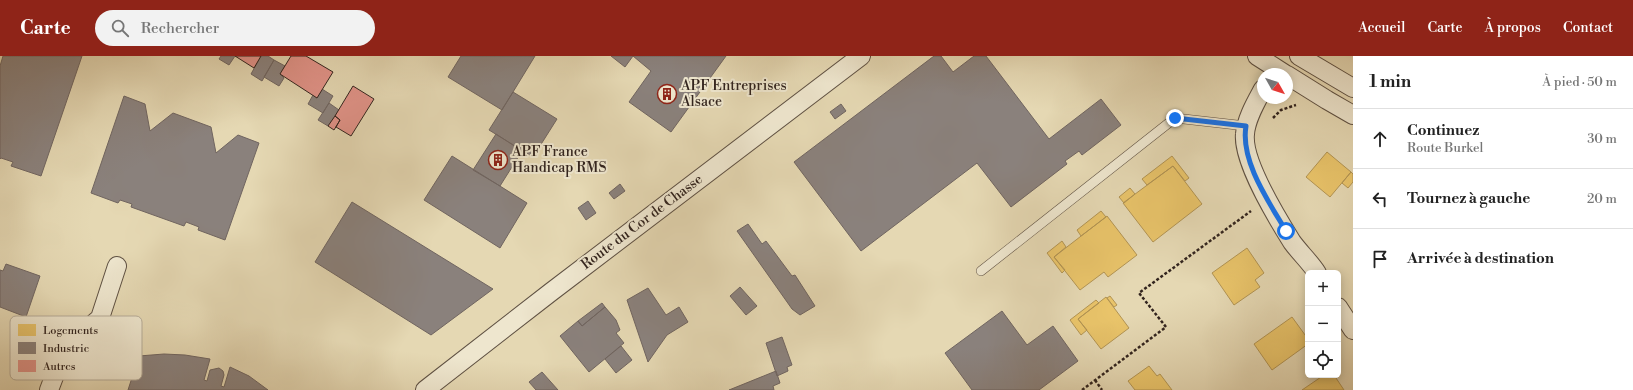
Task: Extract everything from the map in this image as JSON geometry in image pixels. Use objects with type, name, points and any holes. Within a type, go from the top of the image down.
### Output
[{"type":"street","name":"Route du Cor de Chasse","points":[[425,390],[861,56]]},
{"type":"street","points":[[1257,56],[1279,68]]},
{"type":"street","points":[[1299,56],[1353,88]]},
{"type":"street","points":[[1293,77],[1327,100],[1353,115]]},
{"type":"street","points":[[1257,102],[1246,126],[1245,144],[1248,156],[1255,174],[1292,242],[1315,270]]},
{"type":"street","points":[[101,316],[118,266]]},
{"type":"street","points":[[1341,312],[1353,330]]},
{"type":"street","points":[[49,390],[53,380]]},
{"type":"lane","points":[[981,271],[1175,118],[1246,126]]},
{"type":"path","points":[[1270,120],[1281,110],[1295,105],[1302,106]]},
{"type":"path","points":[[1082,390],[1166,327],[1139,293],[1257,207]]},
{"type":"path","points":[[1095,380],[1102,390]]},
{"type":"building: Logements","points":[[1327,152],[1351,172],[1330,197],[1306,177]]},
{"type":"building: Logements","points":[[1172,156],[1189,178],[1185,181],[1173,166],[1147,185],[1142,179]]},
{"type":"building: Logements","points":[[1173,166],[1202,204],[1153,242],[1123,203]]},
{"type":"building: Logements","points":[[1351,172],[1353,174],[1353,182],[1348,188],[1342,183]]},
{"type":"building: Logements","points":[[1130,188],[1135,194],[1124,203],[1119,197]]},
{"type":"building: Logements","points":[[1101,211],[1106,217],[1081,236],[1077,230]]},
{"type":"building: Logements","points":[[1107,216],[1137,255],[1108,277],[1104,272],[1080,290],[1054,257]]},
{"type":"building: Logements","points":[[1062,241],[1066,247],[1054,257],[1065,270],[1062,273],[1047,253]]},
{"type":"building: Logements","points":[[1247,248],[1264,273],[1255,280],[1260,287],[1234,305],[1212,273]]},
{"type":"building: Logements","points":[[1110,296],[1117,305],[1114,307],[1107,298]]},
{"type":"building: Logements","points":[[1106,297],[1129,328],[1101,349],[1078,319]]},
{"type":"building: Logements","points":[[1096,300],[1099,303],[1078,319],[1087,330],[1081,335],[1070,320]]},
{"type":"building: Logements","points":[[1292,317],[1305,335],[1305,346],[1272,370],[1254,344]]},
{"type":"building: Logements","points":[[1149,366],[1157,376],[1160,374],[1172,390],[1135,390],[1128,381]]},
{"type":"building: Logements","points":[[1320,378],[1336,378],[1344,390],[1302,390]]},
{"type":"building: Industrie","points":[[3,56],[82,56],[41,176],[11,166],[13,162],[0,159],[0,66]]},
{"type":"building: Industrie","points":[[221,56],[235,56],[229,65],[219,59]]},
{"type":"building: Industrie","points":[[261,56],[268,56],[274,60],[262,81],[251,74]]},
{"type":"building: Industrie","points":[[461,56],[535,56],[502,110],[448,77]]},
{"type":"building: Industrie","points":[[611,56],[633,56],[625,67]]},
{"type":"building: Industrie","name":"APF Entreprises Alsace","points":[[633,56],[726,56],[671,132],[629,102],[651,71]]},
{"type":"building: Industrie","points":[[934,56],[941,56],[953,72],[974,56],[986,56],[1049,139],[1101,99],[1121,125],[1082,155],[1079,151],[1065,161],[1067,164],[1011,207],[977,163],[861,251],[794,162]]},
{"type":"building: Industrie","points":[[274,60],[285,66],[280,74],[284,78],[279,86],[264,77]]},
{"type":"building: Industrie","points":[[322,89],[333,96],[323,113],[308,104],[313,95],[317,98]]},
{"type":"building: Industrie","points":[[513,92],[557,119],[533,157],[489,130]]},
{"type":"building: Industrie","points":[[124,96],[145,104],[150,131],[173,113],[211,127],[216,153],[238,135],[259,143],[225,240],[198,230],[199,227],[186,222],[184,226],[131,207],[132,204],[120,200],[118,203],[91,193]]},
{"type":"building: Industrie","points":[[329,103],[339,110],[328,126],[318,120]]},
{"type":"building: Industrie","points":[[841,104],[846,111],[835,119],[830,112]]},
{"type":"building: Industrie","name":"APF France Handicap RMS","points":[[496,134],[522,151],[500,186],[473,170]]},
{"type":"building: Industrie","points":[[452,156],[527,203],[500,248],[424,200]]},
{"type":"building: Industrie","points":[[620,184],[625,191],[614,199],[609,193]]},
{"type":"building: Industrie","points":[[588,201],[596,213],[586,220],[578,208]]},
{"type":"building: Industrie","points":[[352,202],[493,289],[431,335],[315,262]]},
{"type":"building: Industrie","points":[[748,224],[762,244],[766,241],[792,276],[795,275],[815,306],[800,315],[792,309],[737,231]]},
{"type":"building: Industrie","points":[[6,264],[40,276],[26,316],[0,307],[0,270],[3,271]]},
{"type":"building: Industrie","points":[[740,287],[757,306],[746,315],[730,296]]},
{"type":"building: Industrie","points":[[648,288],[666,315],[679,307],[688,322],[667,335],[648,362],[627,300]]},
{"type":"building: Industrie","points":[[602,303],[605,307],[582,326],[578,321]]},
{"type":"building: Industrie","points":[[605,307],[616,320],[620,330],[616,333],[624,343],[589,372],[560,336],[578,321],[582,326]]},
{"type":"building: Industrie","points":[[1002,311],[1027,345],[1053,326],[1078,361],[1039,390],[972,390],[945,353]]},
{"type":"building: Industrie","points":[[782,337],[792,365],[787,367],[788,371],[777,376],[766,343]]},
{"type":"building: Industrie","points":[[621,346],[632,360],[616,373],[605,359]]},
{"type":"building: Industrie","points":[[164,354],[185,355],[210,359],[204,380],[207,381],[210,370],[219,368],[223,371],[224,375],[221,386],[224,387],[230,367],[249,376],[268,390],[128,390],[131,380],[142,380],[142,356]]},
{"type":"building: Industrie","points":[[776,371],[780,383],[773,386],[774,390],[729,390]]},
{"type":"building: Industrie","points":[[542,372],[558,390],[536,390],[529,382]]},
{"type":"building: Autres","points":[[235,56],[261,56],[254,68]]},
{"type":"building: Autres","points":[[291,56],[306,56],[333,72],[317,98],[280,74]]},
{"type":"building: Autres","points":[[353,86],[374,99],[351,136],[336,127],[340,120],[335,116]]},
{"type":"building: Autres","points":[[335,116],[340,120],[334,130],[328,126]]},
{"type":"place","name":"APF Entreprises Alsace","points":[[667,94]]},
{"type":"place","name":"APF France Handicap RMS","points":[[498,160]]},
{"type":"route","points":[[1175,118],[1246,126],[1245,144],[1248,156],[1255,174],[1286,231]]}]
